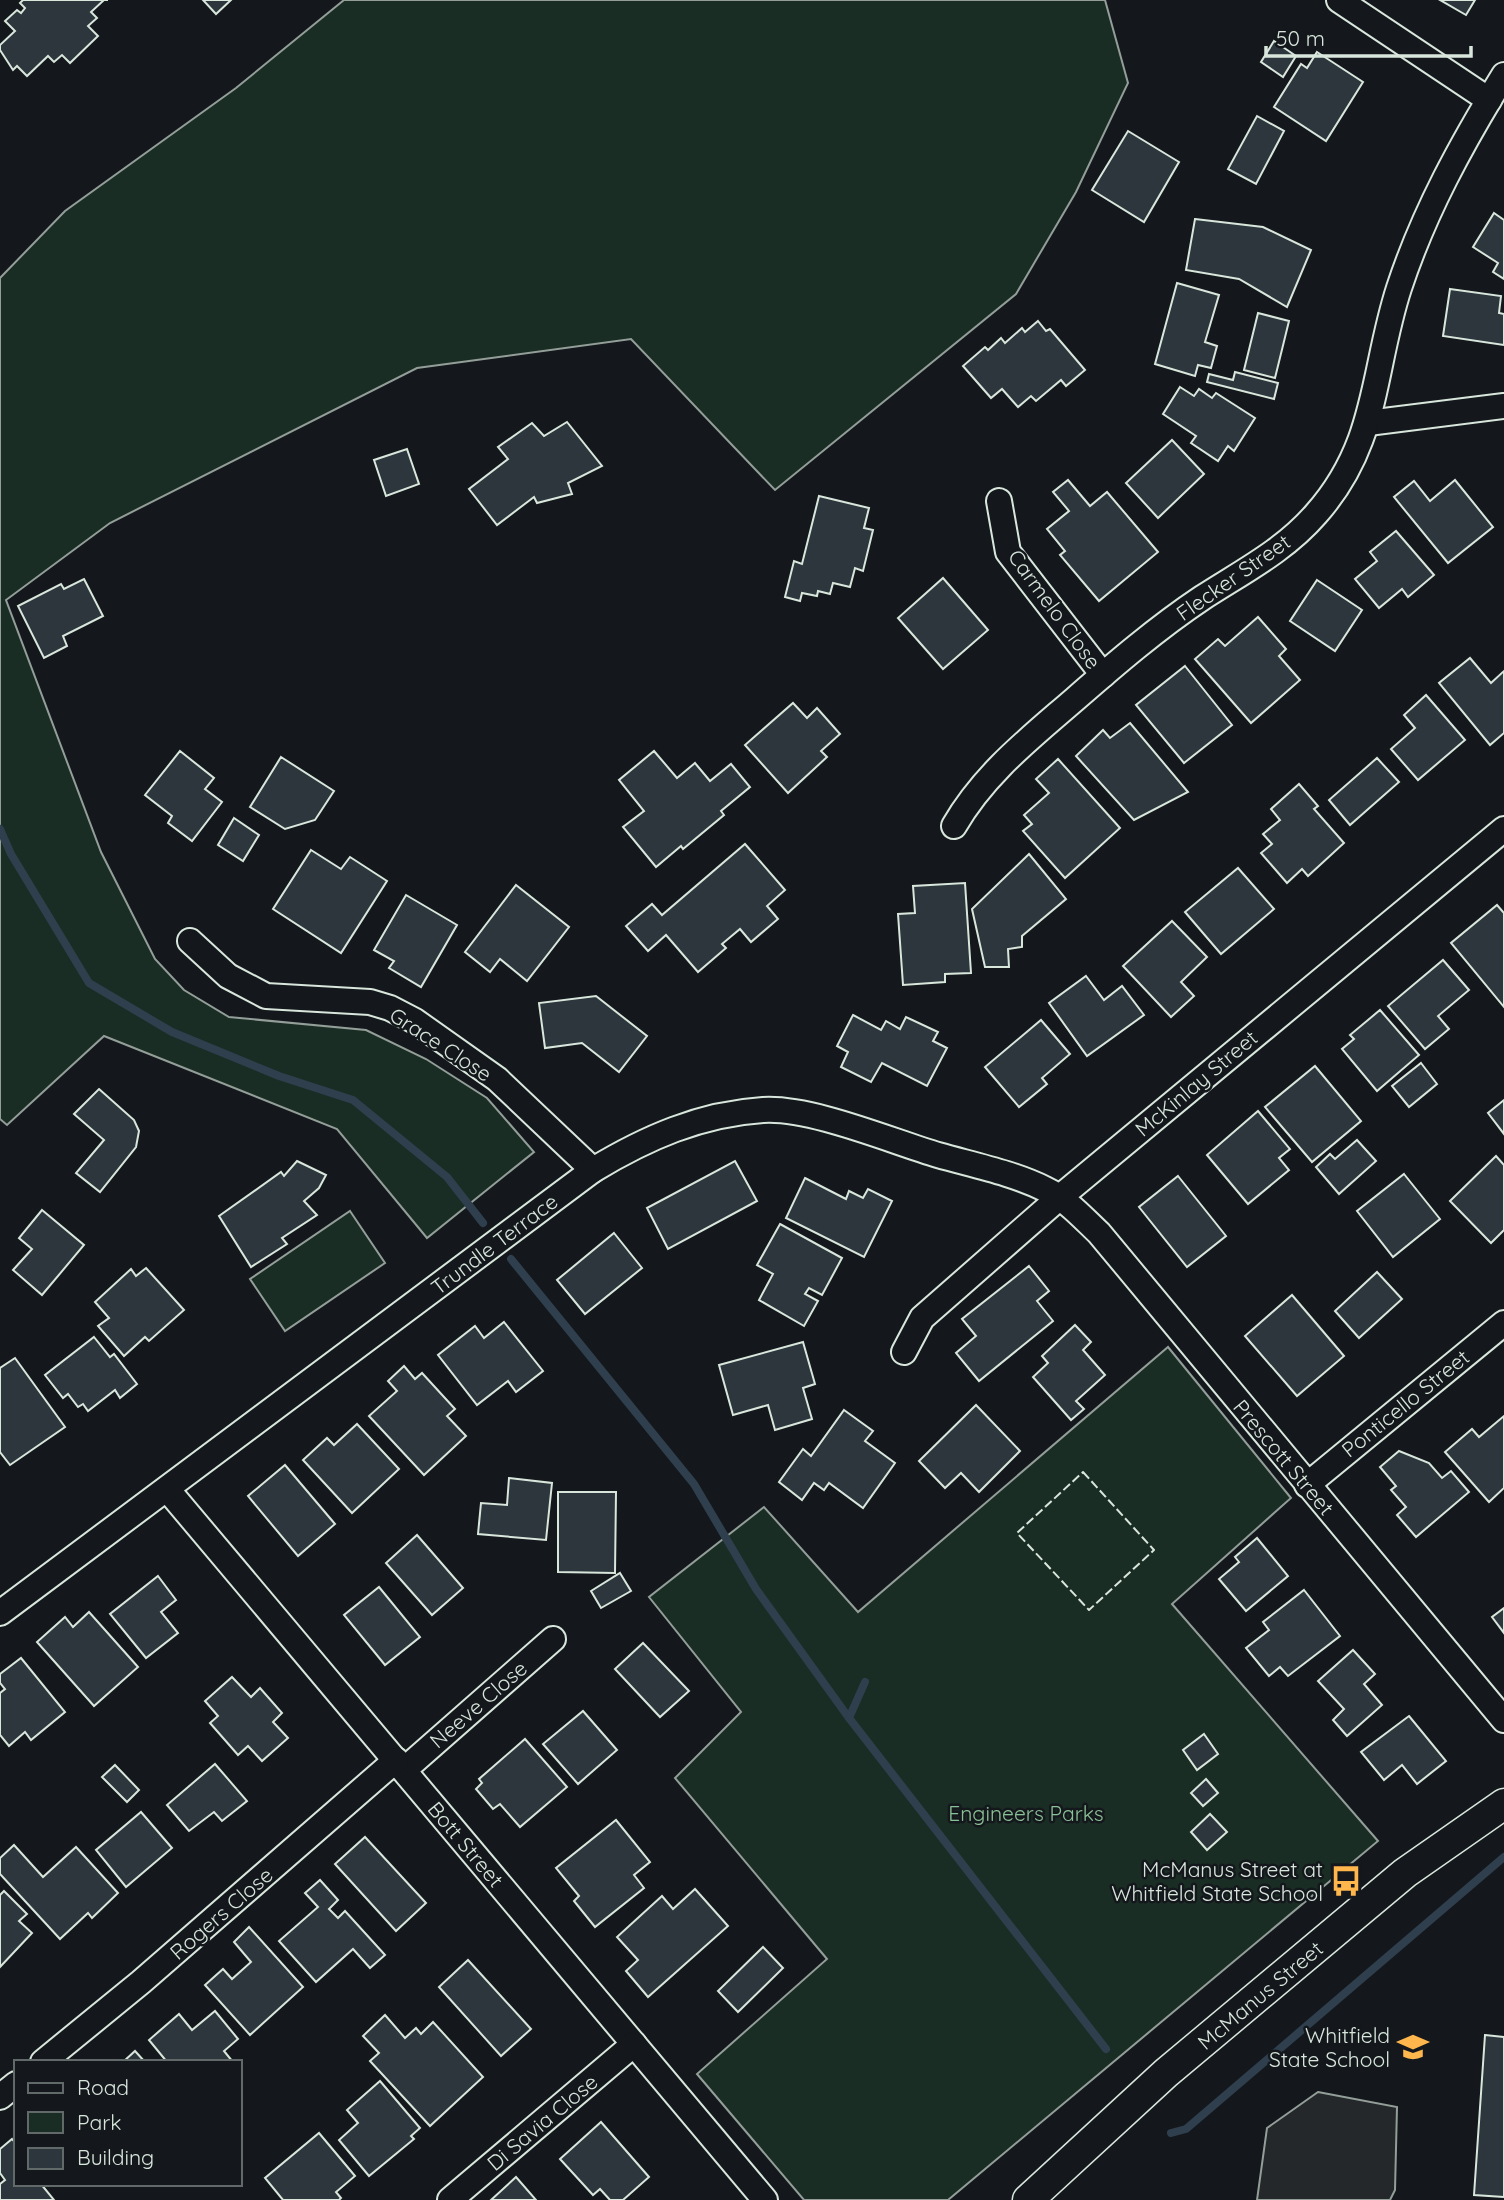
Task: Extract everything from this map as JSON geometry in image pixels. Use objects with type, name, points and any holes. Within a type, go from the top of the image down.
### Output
[{"type":"street","points":[[1339,0],[1489,100]]},
{"type":"street","name":"Flecker Street","points":[[954,826],[969,800],[993,771],[1103,675],[1202,598],[1255,567],[1317,514],[1346,474],[1368,423],[1398,292],[1432,202],[1504,75]]},
{"type":"street","points":[[1368,423],[1504,407]]},
{"type":"street","name":"Carmelo Close","points":[[999,501],[1008,552],[1103,675]]},
{"type":"street","name":"McKinlay Street","points":[[904,1352],[922,1318],[1060,1197],[1504,828]]},
{"type":"street","name":"Grace Close","points":[[190,941],[228,976],[266,996],[370,1002],[390,1008],[415,1021],[505,1086],[593,1170]]},
{"type":"street","name":"Trundle Terrace","points":[[0,1613],[593,1170],[632,1147],[677,1127],[720,1116],[766,1110],[807,1116],[1021,1180],[1060,1197]]},
{"type":"street","name":"Prescott Street","points":[[1060,1197],[1098,1233],[1504,1720]]},
{"type":"street","name":"Ponticello Street","points":[[1307,1485],[1504,1323]]},
{"type":"street","name":"Bott Street","points":[[167,1489],[765,2200]]},
{"type":"street","name":"Neeve Close","points":[[400,1765],[553,1639]]},
{"type":"street","name":"Rogers Close","points":[[45,2060],[400,1765]]},
{"type":"street","name":"McManus Street","points":[[1034,2198],[1166,2073],[1405,1872],[1504,1804]]},
{"type":"street","name":"Di Savia Close","points":[[450,2200],[634,2044]]},
{"type":"street","points":[[0,2097],[14,2086]]},
{"type":"green space","points":[[344,0],[1105,0],[1128,83],[1076,192],[1016,294],[775,490],[631,339],[417,368],[110,523],[6,600],[101,852],[155,959],[184,990],[229,1017],[366,1030],[426,1059],[487,1098],[534,1152],[427,1238],[337,1129],[104,1036],[7,1125],[0,1119],[0,278],[65,211],[236,88]]},
{"type":"green space","points":[[350,1211],[385,1263],[285,1331],[250,1279]]},
{"type":"green space","name":"Engineers Parks","points":[[1168,1347],[1291,1498],[1172,1604],[1378,1841],[948,2200],[804,2200],[697,2074],[827,1959],[675,1778],[741,1712],[649,1597],[764,1507],[858,1612]]},
{"type":"shaded area","points":[[1318,2092],[1397,2107],[1395,2190],[1390,2200],[1257,2200],[1267,2128]]},
{"type":"building","points":[[23,0],[104,0],[91,12],[97,18],[88,26],[98,36],[70,63],[62,55],[54,62],[48,56],[27,76],[17,66],[13,70],[0,50],[0,45],[15,31],[5,21],[17,10],[21,13],[25,8],[20,3]]},
{"type":"building","points":[[203,0],[231,0],[216,14]]},
{"type":"building","points":[[1440,0],[1475,0],[1466,15]]},
{"type":"building","points":[[1274,41],[1296,56],[1283,77],[1261,62]]},
{"type":"building","points":[[1317,52],[1363,82],[1326,141],[1274,107],[1301,64],[1307,68]]},
{"type":"building","points":[[1257,116],[1284,131],[1256,184],[1228,169]]},
{"type":"building","points":[[1128,131],[1179,162],[1144,222],[1092,190]]},
{"type":"building","points":[[1494,213],[1504,220],[1504,279],[1493,272],[1498,263],[1473,247]]},
{"type":"building","points":[[1195,219],[1263,227],[1311,250],[1287,307],[1239,279],[1186,270]]},
{"type":"building","points":[[1177,283],[1219,295],[1205,342],[1217,346],[1211,368],[1198,365],[1195,376],[1155,364]]},
{"type":"building","points":[[1450,289],[1501,296],[1499,313],[1504,314],[1504,345],[1443,336]]},
{"type":"building","points":[[1258,313],[1289,321],[1275,378],[1244,370]]},
{"type":"building","points":[[1038,321],[1046,331],[1050,329],[1085,370],[1066,386],[1061,380],[1036,401],[1031,396],[1018,407],[1002,389],[991,398],[963,366],[985,347],[988,350],[1001,338],[1005,343],[1022,328],[1025,332]]},
{"type":"building","points":[[1235,372],[1278,383],[1274,399],[1207,382],[1209,374],[1233,380]]},
{"type":"building","points":[[1180,387],[1194,396],[1199,389],[1212,398],[1216,393],[1255,418],[1234,451],[1228,446],[1218,461],[1191,443],[1196,436],[1163,414]]},
{"type":"building","points":[[567,422],[602,466],[568,483],[572,494],[537,503],[534,497],[497,525],[469,489],[508,459],[498,447],[532,423],[544,436]]},
{"type":"building","points":[[1172,440],[1204,474],[1158,518],[1126,483]]},
{"type":"building","points":[[407,449],[419,484],[386,496],[374,460]]},
{"type":"building","points":[[1068,480],[1090,506],[1107,492],[1158,552],[1099,601],[1060,555],[1065,551],[1047,529],[1069,511],[1053,492]]},
{"type":"building","points":[[1455,480],[1493,527],[1448,563],[1394,497],[1414,481],[1430,501]]},
{"type":"building","points":[[819,496],[869,508],[864,528],[873,530],[863,571],[855,568],[850,587],[833,583],[830,594],[818,591],[817,596],[802,593],[800,601],[785,597],[794,561],[802,564]]},
{"type":"building","points":[[1396,531],[1434,575],[1408,597],[1402,589],[1379,608],[1355,579],[1377,561],[1370,552]]},
{"type":"building","points":[[943,578],[988,630],[943,669],[898,618]]},
{"type":"building","points":[[84,579],[103,616],[63,636],[67,646],[44,658],[18,606],[61,584],[64,589]]},
{"type":"building","points":[[1317,580],[1362,610],[1335,651],[1290,621]]},
{"type":"building","points":[[1258,617],[1286,649],[1279,656],[1300,680],[1251,723],[1195,659],[1218,639],[1225,646]]},
{"type":"building","points":[[1470,658],[1491,683],[1504,671],[1504,733],[1490,745],[1439,683]]},
{"type":"building","points":[[1185,666],[1232,725],[1184,763],[1136,705]]},
{"type":"building","points":[[1426,695],[1465,740],[1418,780],[1391,749],[1415,728],[1404,715]]},
{"type":"building","points":[[793,703],[807,718],[817,708],[840,734],[821,751],[827,757],[788,793],[745,745]]},
{"type":"building","points":[[1130,723],[1188,792],[1134,820],[1076,756],[1103,730],[1110,738]]},
{"type":"building","points":[[180,751],[214,778],[205,789],[222,802],[192,841],[168,823],[172,816],[145,795]]},
{"type":"building","points":[[654,751],[677,778],[695,763],[710,781],[731,764],[750,787],[721,811],[724,815],[683,849],[681,846],[656,867],[623,827],[644,811],[619,780]]},
{"type":"building","points":[[281,757],[334,791],[315,820],[285,829],[250,807]]},
{"type":"building","points":[[1377,758],[1399,782],[1350,825],[1329,800]]},
{"type":"building","points":[[1058,759],[1120,828],[1065,878],[1023,831],[1032,824],[1024,815],[1049,793],[1036,779]]},
{"type":"building","points":[[1299,784],[1318,806],[1314,809],[1344,843],[1308,876],[1302,869],[1287,883],[1261,853],[1272,844],[1263,834],[1280,820],[1271,809]]},
{"type":"building","points":[[234,818],[259,835],[243,861],[218,845]]},
{"type":"building","points":[[745,844],[785,890],[767,906],[778,919],[751,942],[740,929],[722,944],[726,948],[698,972],[666,935],[648,951],[626,926],[652,904],[662,915]]},
{"type":"building","points":[[311,850],[341,869],[350,857],[387,881],[341,953],[273,909]]},
{"type":"building","points":[[1029,854],[1066,899],[1022,936],[1022,947],[1008,949],[1009,967],[985,967],[972,909]]},
{"type":"building","points":[[1238,868],[1274,909],[1221,954],[1185,912]]},
{"type":"building","points":[[965,883],[971,973],[945,974],[945,982],[903,985],[898,914],[915,913],[913,886]]},
{"type":"building","points":[[516,885],[569,927],[527,981],[500,959],[490,972],[465,952]]},
{"type":"building","points":[[406,895],[457,925],[421,987],[389,968],[394,961],[374,950]]},
{"type":"building","points":[[1497,905],[1504,913],[1504,1007],[1451,943]]},
{"type":"building","points":[[1172,921],[1207,957],[1181,982],[1194,996],[1171,1017],[1123,966]]},
{"type":"building","points":[[1443,960],[1469,990],[1438,1016],[1449,1029],[1425,1049],[1388,1006]]},
{"type":"building","points":[[1086,976],[1104,1000],[1122,986],[1144,1015],[1087,1056],[1049,1003]]},
{"type":"building","points":[[596,996],[647,1036],[619,1072],[582,1043],[545,1048],[539,1003]]},
{"type":"building","points":[[1380,1010],[1419,1055],[1377,1091],[1342,1049],[1354,1039],[1350,1035]]},
{"type":"building","points":[[853,1015],[881,1030],[886,1021],[900,1029],[906,1017],[938,1032],[933,1041],[947,1048],[927,1086],[882,1063],[871,1082],[841,1067],[848,1052],[837,1046]]},
{"type":"building","points":[[1041,1020],[1070,1054],[1042,1078],[1047,1084],[1019,1107],[985,1067]]},
{"type":"building","points":[[1421,1063],[1437,1084],[1409,1107],[1392,1086]]},
{"type":"building","points":[[1315,1066],[1361,1121],[1312,1162],[1265,1107]]},
{"type":"building","points":[[99,1089],[134,1120],[139,1131],[136,1147],[100,1192],[76,1173],[104,1140],[74,1114]]},
{"type":"building","points":[[1504,1100],[1504,1134],[1488,1113]]},
{"type":"building","points":[[1258,1111],[1290,1149],[1279,1158],[1289,1170],[1248,1204],[1207,1155]]},
{"type":"building","points":[[1357,1140],[1376,1161],[1339,1194],[1316,1167],[1330,1154],[1335,1159]]},
{"type":"building","points":[[1496,1156],[1504,1165],[1504,1230],[1491,1243],[1450,1201]]},
{"type":"building","points":[[297,1161],[326,1175],[319,1188],[304,1201],[317,1215],[282,1238],[287,1244],[251,1267],[219,1216],[281,1172],[284,1176]]},
{"type":"building","points":[[735,1161],[757,1201],[668,1249],[647,1208]]},
{"type":"building","points":[[1404,1174],[1440,1219],[1393,1257],[1357,1211]]},
{"type":"building","points":[[1178,1176],[1226,1236],[1187,1267],[1139,1207]]},
{"type":"building","points":[[805,1178],[846,1199],[849,1191],[863,1198],[868,1189],[892,1201],[864,1257],[786,1218]]},
{"type":"building","points":[[42,1210],[84,1245],[42,1295],[13,1270],[32,1249],[19,1238]]},
{"type":"building","points":[[780,1224],[842,1258],[822,1295],[809,1288],[805,1294],[818,1301],[804,1326],[759,1300],[773,1274],[757,1265]]},
{"type":"building","points":[[614,1233],[642,1268],[585,1314],[557,1280]]},
{"type":"building","points":[[1029,1266],[1049,1291],[1037,1301],[1053,1321],[979,1381],[956,1353],[976,1336],[962,1319]]},
{"type":"building","points":[[146,1268],[184,1310],[149,1341],[145,1337],[124,1356],[98,1326],[109,1318],[95,1302],[131,1269],[136,1276]]},
{"type":"building","points":[[1377,1272],[1402,1299],[1359,1338],[1335,1311]]},
{"type":"building","points":[[1292,1295],[1344,1356],[1297,1396],[1245,1336]]},
{"type":"building","points":[[504,1322],[543,1371],[516,1392],[508,1381],[477,1405],[438,1355],[475,1326],[484,1338]]},
{"type":"building","points":[[1075,1325],[1091,1342],[1083,1350],[1105,1375],[1076,1401],[1084,1409],[1071,1420],[1033,1377],[1048,1363],[1042,1356]]},
{"type":"building","points":[[94,1337],[110,1357],[114,1354],[137,1384],[120,1398],[115,1390],[88,1411],[83,1404],[78,1407],[68,1394],[63,1398],[45,1375]]},
{"type":"building","points":[[803,1342],[815,1384],[803,1388],[812,1419],[775,1430],[768,1405],[733,1415],[719,1365]]},
{"type":"building","points":[[15,1358],[65,1427],[10,1465],[0,1452],[0,1368]]},
{"type":"building","points":[[404,1366],[415,1379],[422,1373],[455,1409],[447,1416],[466,1436],[424,1475],[369,1416],[397,1391],[388,1381]]},
{"type":"building","points":[[976,1405],[1020,1451],[979,1492],[961,1473],[945,1488],[919,1461]]},
{"type":"building","points":[[844,1410],[873,1431],[865,1441],[895,1463],[863,1508],[829,1483],[824,1490],[814,1483],[802,1500],[779,1482],[803,1449],[811,1456]]},
{"type":"building","points":[[1504,1416],[1504,1488],[1489,1502],[1445,1452],[1472,1429],[1479,1437]]},
{"type":"building","points":[[357,1424],[399,1469],[352,1513],[303,1460],[327,1438],[334,1445]]},
{"type":"building","points":[[1399,1451],[1429,1463],[1442,1478],[1451,1471],[1469,1492],[1416,1537],[1397,1515],[1406,1507],[1391,1490],[1396,1486],[1380,1467]]},
{"type":"building","points":[[285,1465],[335,1524],[298,1556],[248,1496]]},
{"type":"building","points":[[509,1478],[552,1483],[546,1540],[478,1534],[481,1503],[507,1505]]},
{"type":"building","points":[[558,1492],[616,1492],[615,1573],[558,1572]]},
{"type":"building","points":[[417,1535],[463,1588],[432,1615],[386,1563]]},
{"type":"building","points":[[1257,1538],[1288,1576],[1246,1611],[1219,1579],[1239,1562],[1235,1557]]},
{"type":"building","points":[[620,1573],[631,1591],[601,1608],[591,1591]]},
{"type":"building","points":[[158,1576],[176,1600],[161,1612],[178,1633],[146,1658],[110,1614]]},
{"type":"building","points":[[379,1587],[420,1637],[385,1665],[344,1615]]},
{"type":"building","points":[[1304,1590],[1340,1636],[1288,1676],[1280,1667],[1269,1676],[1246,1648],[1269,1630],[1263,1622]]},
{"type":"building","points":[[1504,1608],[1504,1633],[1492,1617]]},
{"type":"building","points":[[89,1612],[138,1667],[94,1706],[37,1642],[65,1617],[73,1627]]},
{"type":"building","points":[[643,1643],[689,1691],[660,1717],[615,1669]]},
{"type":"building","points":[[1353,1650],[1375,1674],[1364,1684],[1382,1705],[1347,1736],[1333,1720],[1344,1709],[1318,1681]]},
{"type":"building","points":[[21,1658],[65,1712],[31,1740],[25,1732],[9,1746],[0,1735],[0,1693],[5,1689],[0,1683],[0,1674]]},
{"type":"building","points":[[232,1677],[251,1697],[260,1688],[282,1713],[273,1722],[288,1738],[262,1761],[248,1746],[238,1755],[210,1723],[218,1716],[205,1701]]},
{"type":"building","points":[[583,1711],[617,1750],[578,1784],[543,1744]]},
{"type":"building","points":[[1409,1716],[1446,1761],[1417,1784],[1402,1765],[1384,1780],[1361,1752]]},
{"type":"building","points":[[1204,1734],[1218,1754],[1197,1770],[1183,1750]]},
{"type":"building","points":[[525,1739],[567,1787],[520,1827],[500,1804],[493,1809],[476,1789],[482,1783],[479,1779]]},
{"type":"building","points":[[215,1764],[247,1801],[222,1821],[214,1812],[189,1831],[167,1805]]},
{"type":"building","points":[[115,1765],[139,1790],[127,1802],[102,1777]]},
{"type":"building","points":[[1206,1779],[1218,1793],[1203,1806],[1191,1793]]},
{"type":"building","points":[[141,1812],[172,1848],[126,1887],[96,1850]]},
{"type":"building","points":[[1210,1814],[1227,1832],[1207,1850],[1191,1832]]},
{"type":"building","points":[[616,1820],[650,1862],[634,1875],[644,1888],[595,1927],[574,1901],[579,1896],[556,1868]]},
{"type":"building","points":[[365,1837],[426,1903],[396,1931],[335,1864]]},
{"type":"building","points":[[14,1845],[43,1877],[76,1847],[118,1893],[92,1918],[88,1913],[60,1939],[0,1874],[0,1858]]},
{"type":"building","points":[[320,1880],[338,1900],[329,1909],[338,1918],[345,1911],[385,1955],[370,1968],[353,1949],[316,1982],[279,1941],[318,1907],[305,1893]]},
{"type":"building","points":[[695,1889],[728,1926],[648,1997],[626,1971],[638,1960],[617,1937],[662,1896],[673,1909]]},
{"type":"building","points":[[4,1891],[27,1914],[19,1921],[32,1933],[0,1967],[0,1895]]},
{"type":"building","points":[[249,1927],[303,1987],[250,2035],[205,1985],[223,1969],[232,1979],[251,1962],[234,1942]]},
{"type":"building","points":[[763,1947],[783,1968],[738,2012],[718,1991]]},
{"type":"building","points":[[468,1960],[531,2029],[501,2056],[439,1987]]},
{"type":"building","points":[[215,2011],[238,2039],[224,2051],[231,2060],[165,2060],[149,2040],[179,2014],[192,2030]]},
{"type":"building","points":[[385,2015],[405,2038],[416,2028],[421,2034],[433,2022],[483,2077],[430,2126],[370,2061],[379,2053],[363,2036]]},
{"type":"building","points":[[1485,2035],[1504,2037],[1504,2197],[1474,2195]]},
{"type":"building","points":[[135,2051],[143,2060],[125,2060]]},
{"type":"building","points":[[380,2081],[420,2128],[411,2136],[414,2139],[369,2176],[339,2140],[358,2123],[347,2110]]},
{"type":"building","points":[[601,2122],[649,2177],[623,2200],[610,2200],[600,2189],[593,2195],[560,2159]]},
{"type":"building","points":[[319,2133],[355,2176],[336,2192],[341,2198],[339,2200],[283,2200],[265,2178]]},
{"type":"building","points":[[12,2139],[14,2142],[14,2186],[43,2186],[54,2200],[0,2200],[0,2184],[5,2180],[0,2173],[0,2149]]},
{"type":"building","points":[[516,2177],[536,2200],[491,2200]]},
{"type":"waterway","points":[[0,829],[11,854],[89,983],[172,1032],[279,1076],[353,1100],[447,1177],[483,1223]]},
{"type":"waterway","points":[[511,1259],[694,1484],[756,1589],[849,1718]]},
{"type":"waterway","points":[[865,1682],[849,1718],[1106,2049]]},
{"type":"waterway","points":[[1171,2133],[1186,2129],[1504,1857]]},
{"type":"fence","points":[[1083,1472],[1154,1550],[1089,1610],[1017,1533],[1083,1472]]},
{"type":"place","name":"McManus Street at Whitfield State School","points":[[1346,1881]]},
{"type":"place","name":"Whitfield State School","points":[[1413,2047]]}]
